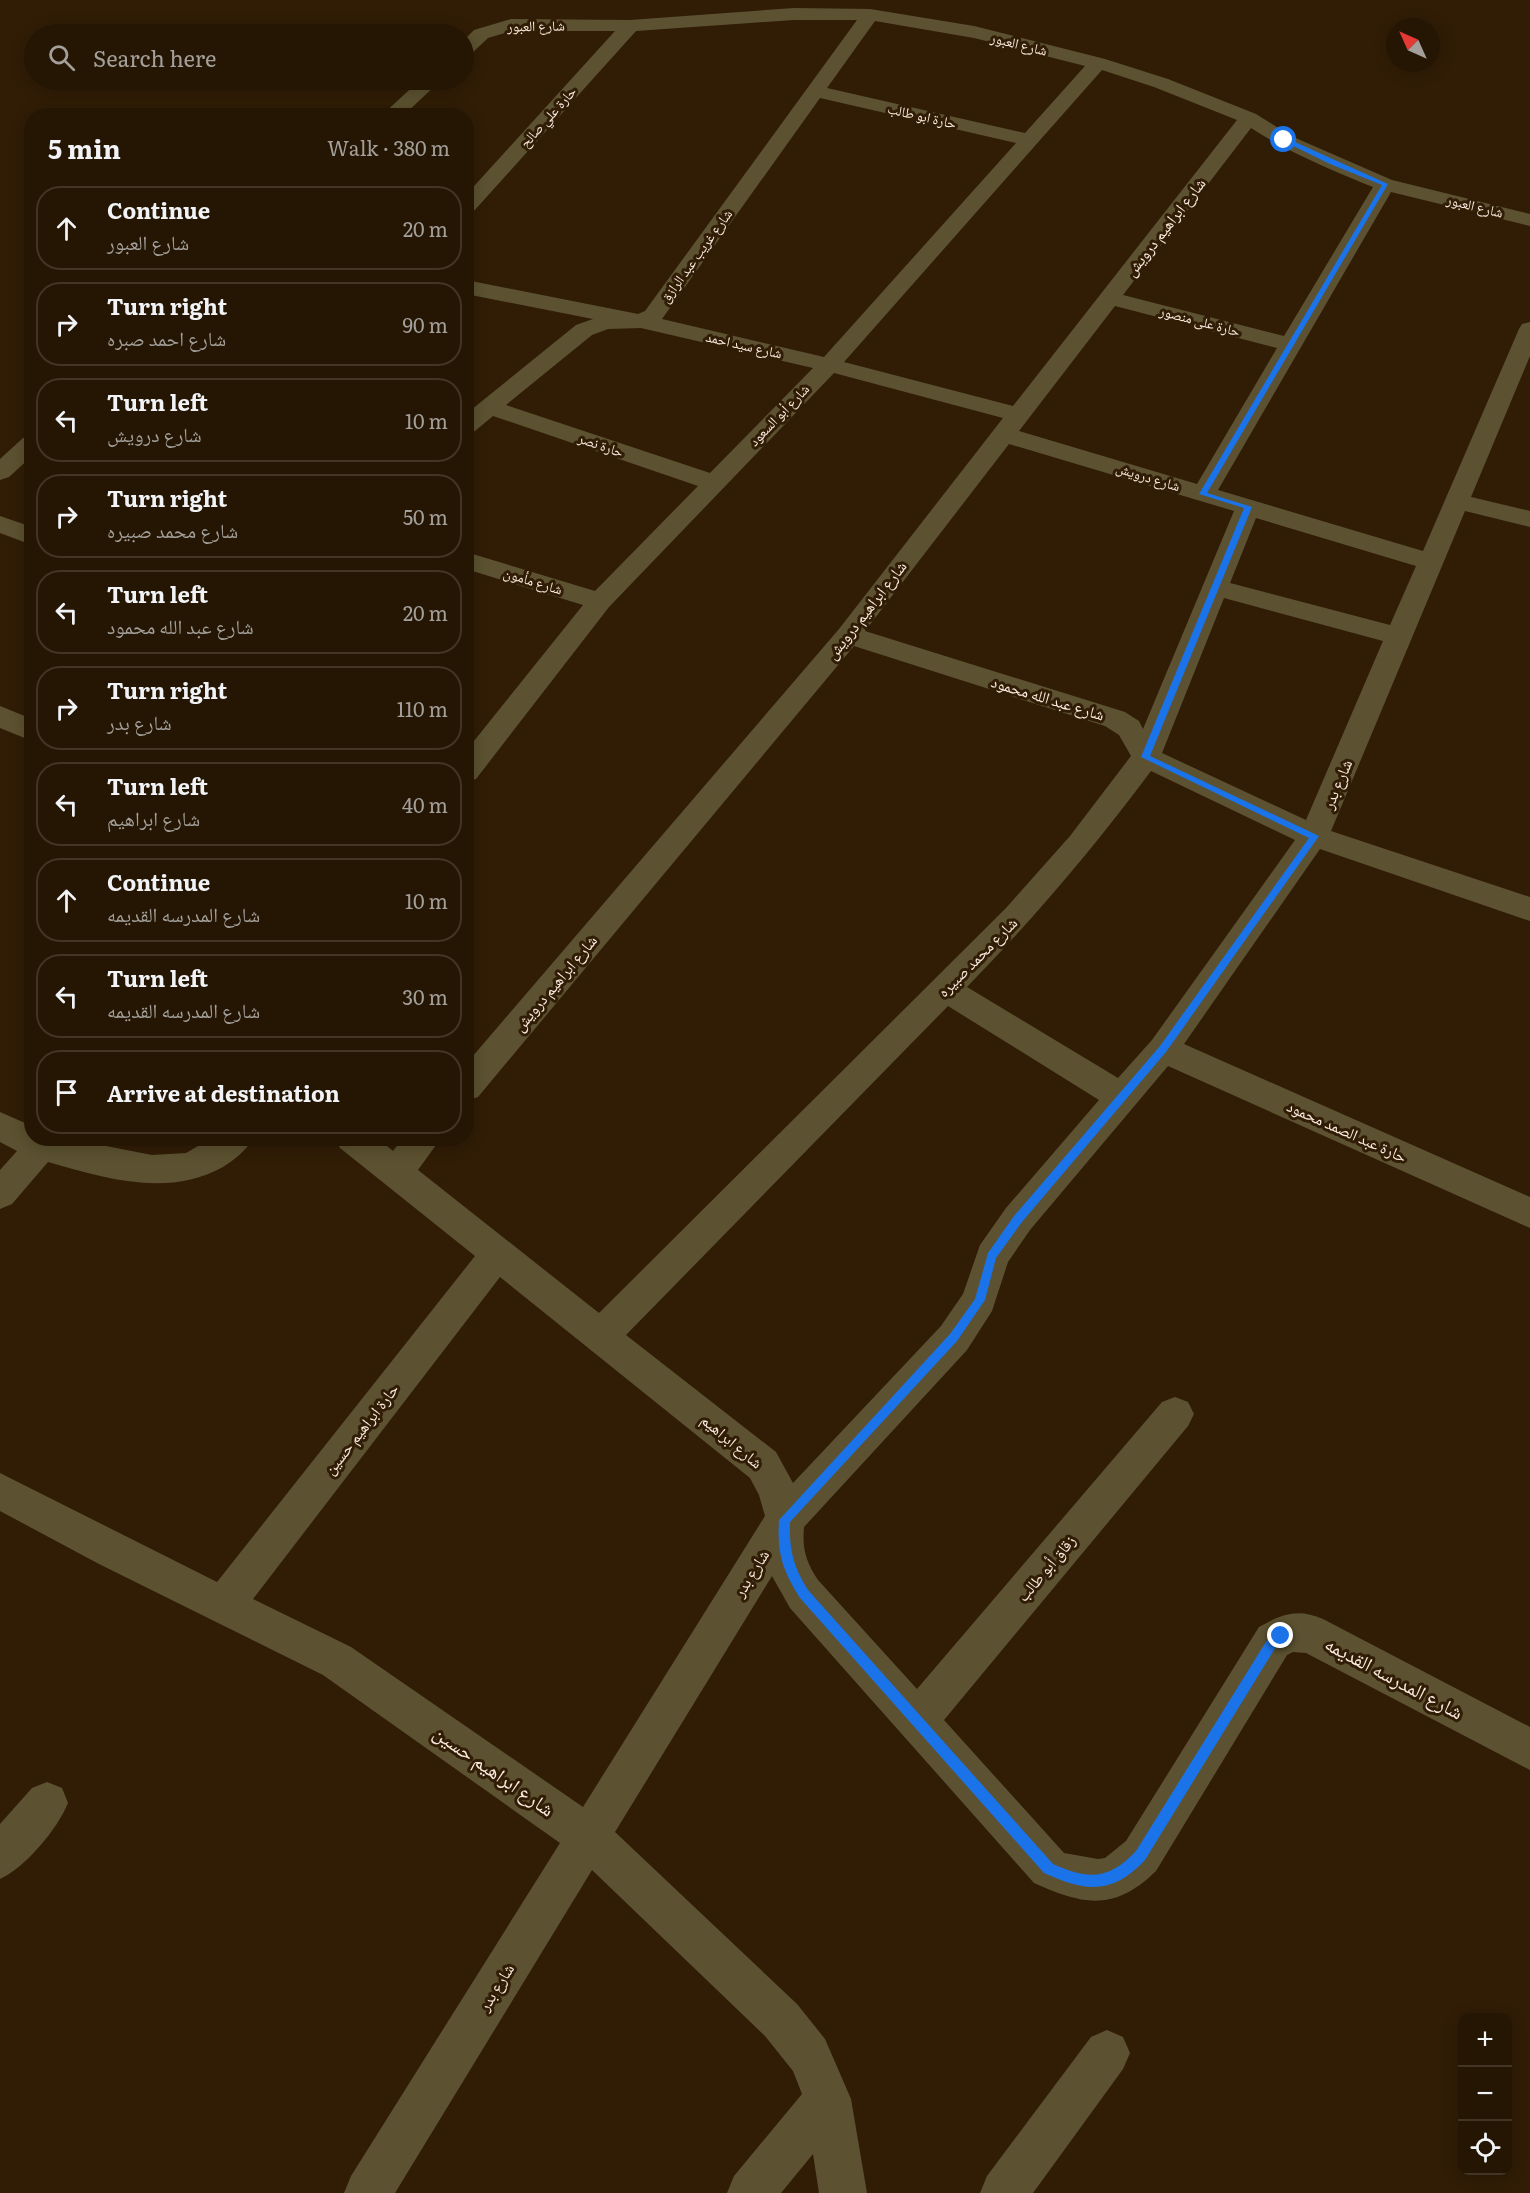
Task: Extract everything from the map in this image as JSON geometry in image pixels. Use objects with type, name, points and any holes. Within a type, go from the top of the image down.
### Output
[{"type":"street","name":"شارع العبور","points":[[474,41],[481,34],[511,25],[630,26],[794,14],[870,15],[974,32],[1098,63],[1161,83],[1249,118],[1303,149],[1385,184],[1530,220]]},
{"type":"street","name":"شارع غريب عبد الرازق","points":[[640,321],[653,316],[870,15]]},
{"type":"street","name":"حارة علي صالح","points":[[474,199],[630,26]]},
{"type":"street","name":"شارع أبو السعود","points":[[474,754],[600,601],[829,365],[1098,63]]},
{"type":"street","points":[[400,108],[420,90]]},
{"type":"street","name":"حارة ابو طالب","points":[[816,91],[1029,140]]},
{"type":"street","name":"شارع ابراهيم درويش","points":[[474,1079],[848,635],[1249,118]]},
{"type":"street","points":[[1203,494],[1385,184]]},
{"type":"street","name":"شارع سيد احمد","points":[[474,289],[640,321],[829,365],[1011,425]]},
{"type":"street","name":"حارة على منصور","points":[[1109,298],[1291,345]]},
{"type":"street","points":[[474,419],[584,330],[605,322],[640,321]]},
{"type":"street","name":"شارع بدر","points":[[368,2193],[784,1520],[954,1338],[980,1300],[992,1256],[1018,1219],[1163,1049],[1314,836],[1530,328]]},
{"type":"street","name":"حارة نصر","points":[[489,407],[714,483]]},
{"type":"street","name":"شارع درويش","points":[[1011,425],[1203,494],[1431,562]]},
{"type":"street","points":[[0,472],[24,450]]},
{"type":"street","points":[[1457,501],[1530,519]]},
{"type":"street","name":"شارع محمد صبيره","points":[[602,1335],[1017,916],[1072,853],[1146,757],[1248,507]]},
{"type":"street","points":[[0,524],[24,534]]},
{"type":"street","name":"شارع مأمون","points":[[474,562],[600,601]]},
{"type":"street","points":[[1214,587],[1400,637]]},
{"type":"street","name":"شارع عبد الله محمود","points":[[848,635],[1115,719],[1129,728],[1146,757]]},
{"type":"street","points":[[0,716],[24,727]]},
{"type":"street","points":[[1146,757],[1314,836],[1530,909]]},
{"type":"street","points":[[945,988],[1123,1098]]},
{"type":"street","name":"حارة عبد الصمد محمود","points":[[1163,1049],[1530,1213]]},
{"type":"street","points":[[0,1126],[24,1138]]},
{"type":"street","points":[[0,1194],[41,1146],[139,1170],[169,1171],[198,1164],[229,1146]]},
{"type":"street","name":"شارع ابراهيم","points":[[362,1146],[763,1465],[777,1490],[784,1520],[783,1546],[789,1571],[804,1594],[1033,1851]]},
{"type":"street","points":[[395,1173],[417,1146]]},
{"type":"street","name":"حارة ابراهيم حسين","points":[[224,1605],[498,1253]]},
{"type":"street","name":"زقاق أبو طالب","points":[[917,1721],[1175,1414]]},
{"type":"street","name":"شارع ابراهيم حسين","points":[[0,1491],[113,1551],[337,1662],[589,1837],[781,2020],[809,2055],[828,2098],[843,2193]]},
{"type":"street","name":"شارع المدرسه القديمه","points":[[1033,1851],[1049,1868],[1069,1878],[1088,1882],[1110,1880],[1127,1870],[1141,1856],[1273,1641],[1289,1632],[1309,1633],[1530,1749]]},
{"type":"street","points":[[0,1857],[47,1803]]},
{"type":"street","points":[[1004,2193],[1107,2054]]},
{"type":"street","points":[[751,2193],[828,2098]]},
{"type":"route","points":[[1281,1636],[1273,1641],[1141,1856],[1127,1870],[1110,1880],[1088,1882],[1069,1878],[1049,1868],[1033,1851],[804,1594],[789,1571],[783,1546],[784,1520],[954,1338],[980,1300],[992,1256],[1018,1219],[1163,1049],[1314,836],[1146,757],[1248,507],[1203,494],[1385,184],[1332,163],[1284,140]]}]
